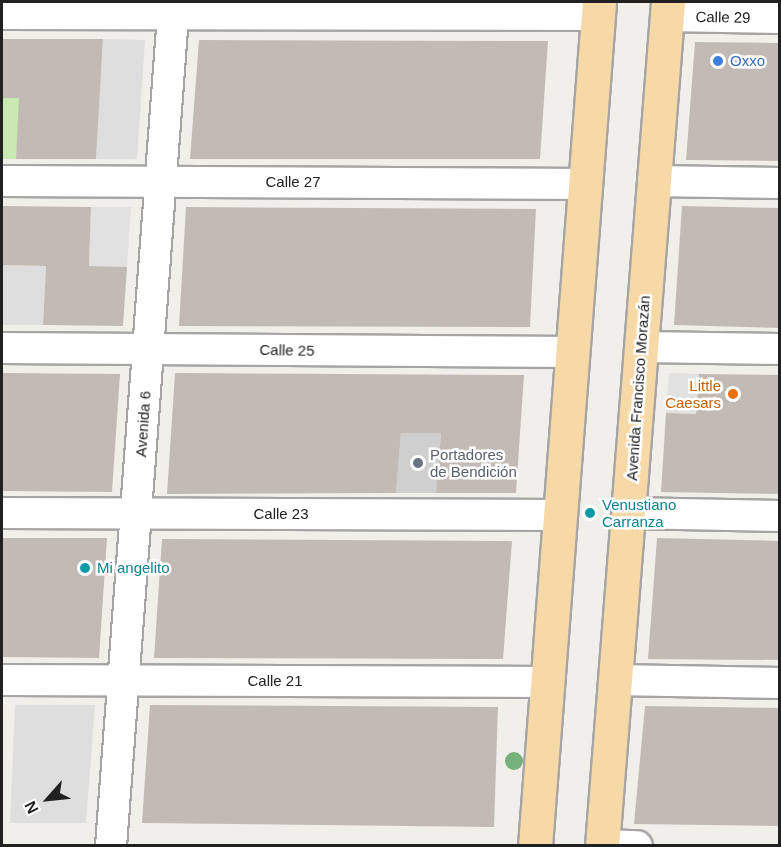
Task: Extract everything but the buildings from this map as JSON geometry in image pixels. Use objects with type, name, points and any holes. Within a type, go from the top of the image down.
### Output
[{"type":"main road","points":[[535,846],[599,8]]},
{"type":"main road","name":"Avenida Francisco Morazán","points":[[602,845],[667,9]]},
{"type":"street","points":[[2,14],[173,8],[599,8]]},
{"type":"street","name":"Avenida 6","points":[[111,846],[173,8]]},
{"type":"street","name":"Calle 29","points":[[667,9],[780,18]]},
{"type":"street","name":"Calle 27","points":[[2,180],[585,184]]},
{"type":"street","points":[[654,181],[780,183]]},
{"type":"street","points":[[641,347],[780,350]]},
{"type":"street","name":"Calle 25","points":[[2,348],[573,352]]},
{"type":"street","name":"Calle 23","points":[[2,513],[560,515]]},
{"type":"street","points":[[628,513],[780,516]]},
{"type":"street","name":"Calle 21","points":[[2,680],[548,682]]},
{"type":"street","points":[[615,680],[780,683]]},
{"type":"street","points":[[602,845],[637,846]]},
{"type":"shaded area","points":[[103,39],[145,40],[137,159],[96,159]]},
{"type":"shaded area","points":[[91,207],[131,207],[127,267],[89,266]]},
{"type":"shaded area","points":[[2,265],[46,266],[43,325],[2,325]]},
{"type":"shaded area","points":[[669,373],[699,374],[696,414],[666,413]]},
{"type":"shaded area","name":"Portadores de Bendición","points":[[401,433],[441,433],[436,493],[396,493]]},
{"type":"shaded area","points":[[15,705],[95,705],[86,823],[10,823]]},
{"type":"green space","points":[[2,98],[21,98],[16,159],[2,159]]},
{"type":"place","name":"Oxxo","points":[[718,61]]},
{"type":"place","name":"Little Caesars","points":[[733,394]]},
{"type":"place","name":"Portadores de Bendición","points":[[418,463]]},
{"type":"place","name":"Venustiano Carranza","points":[[590,513]]},
{"type":"place","name":"Mi angelito","points":[[85,568]]}]
